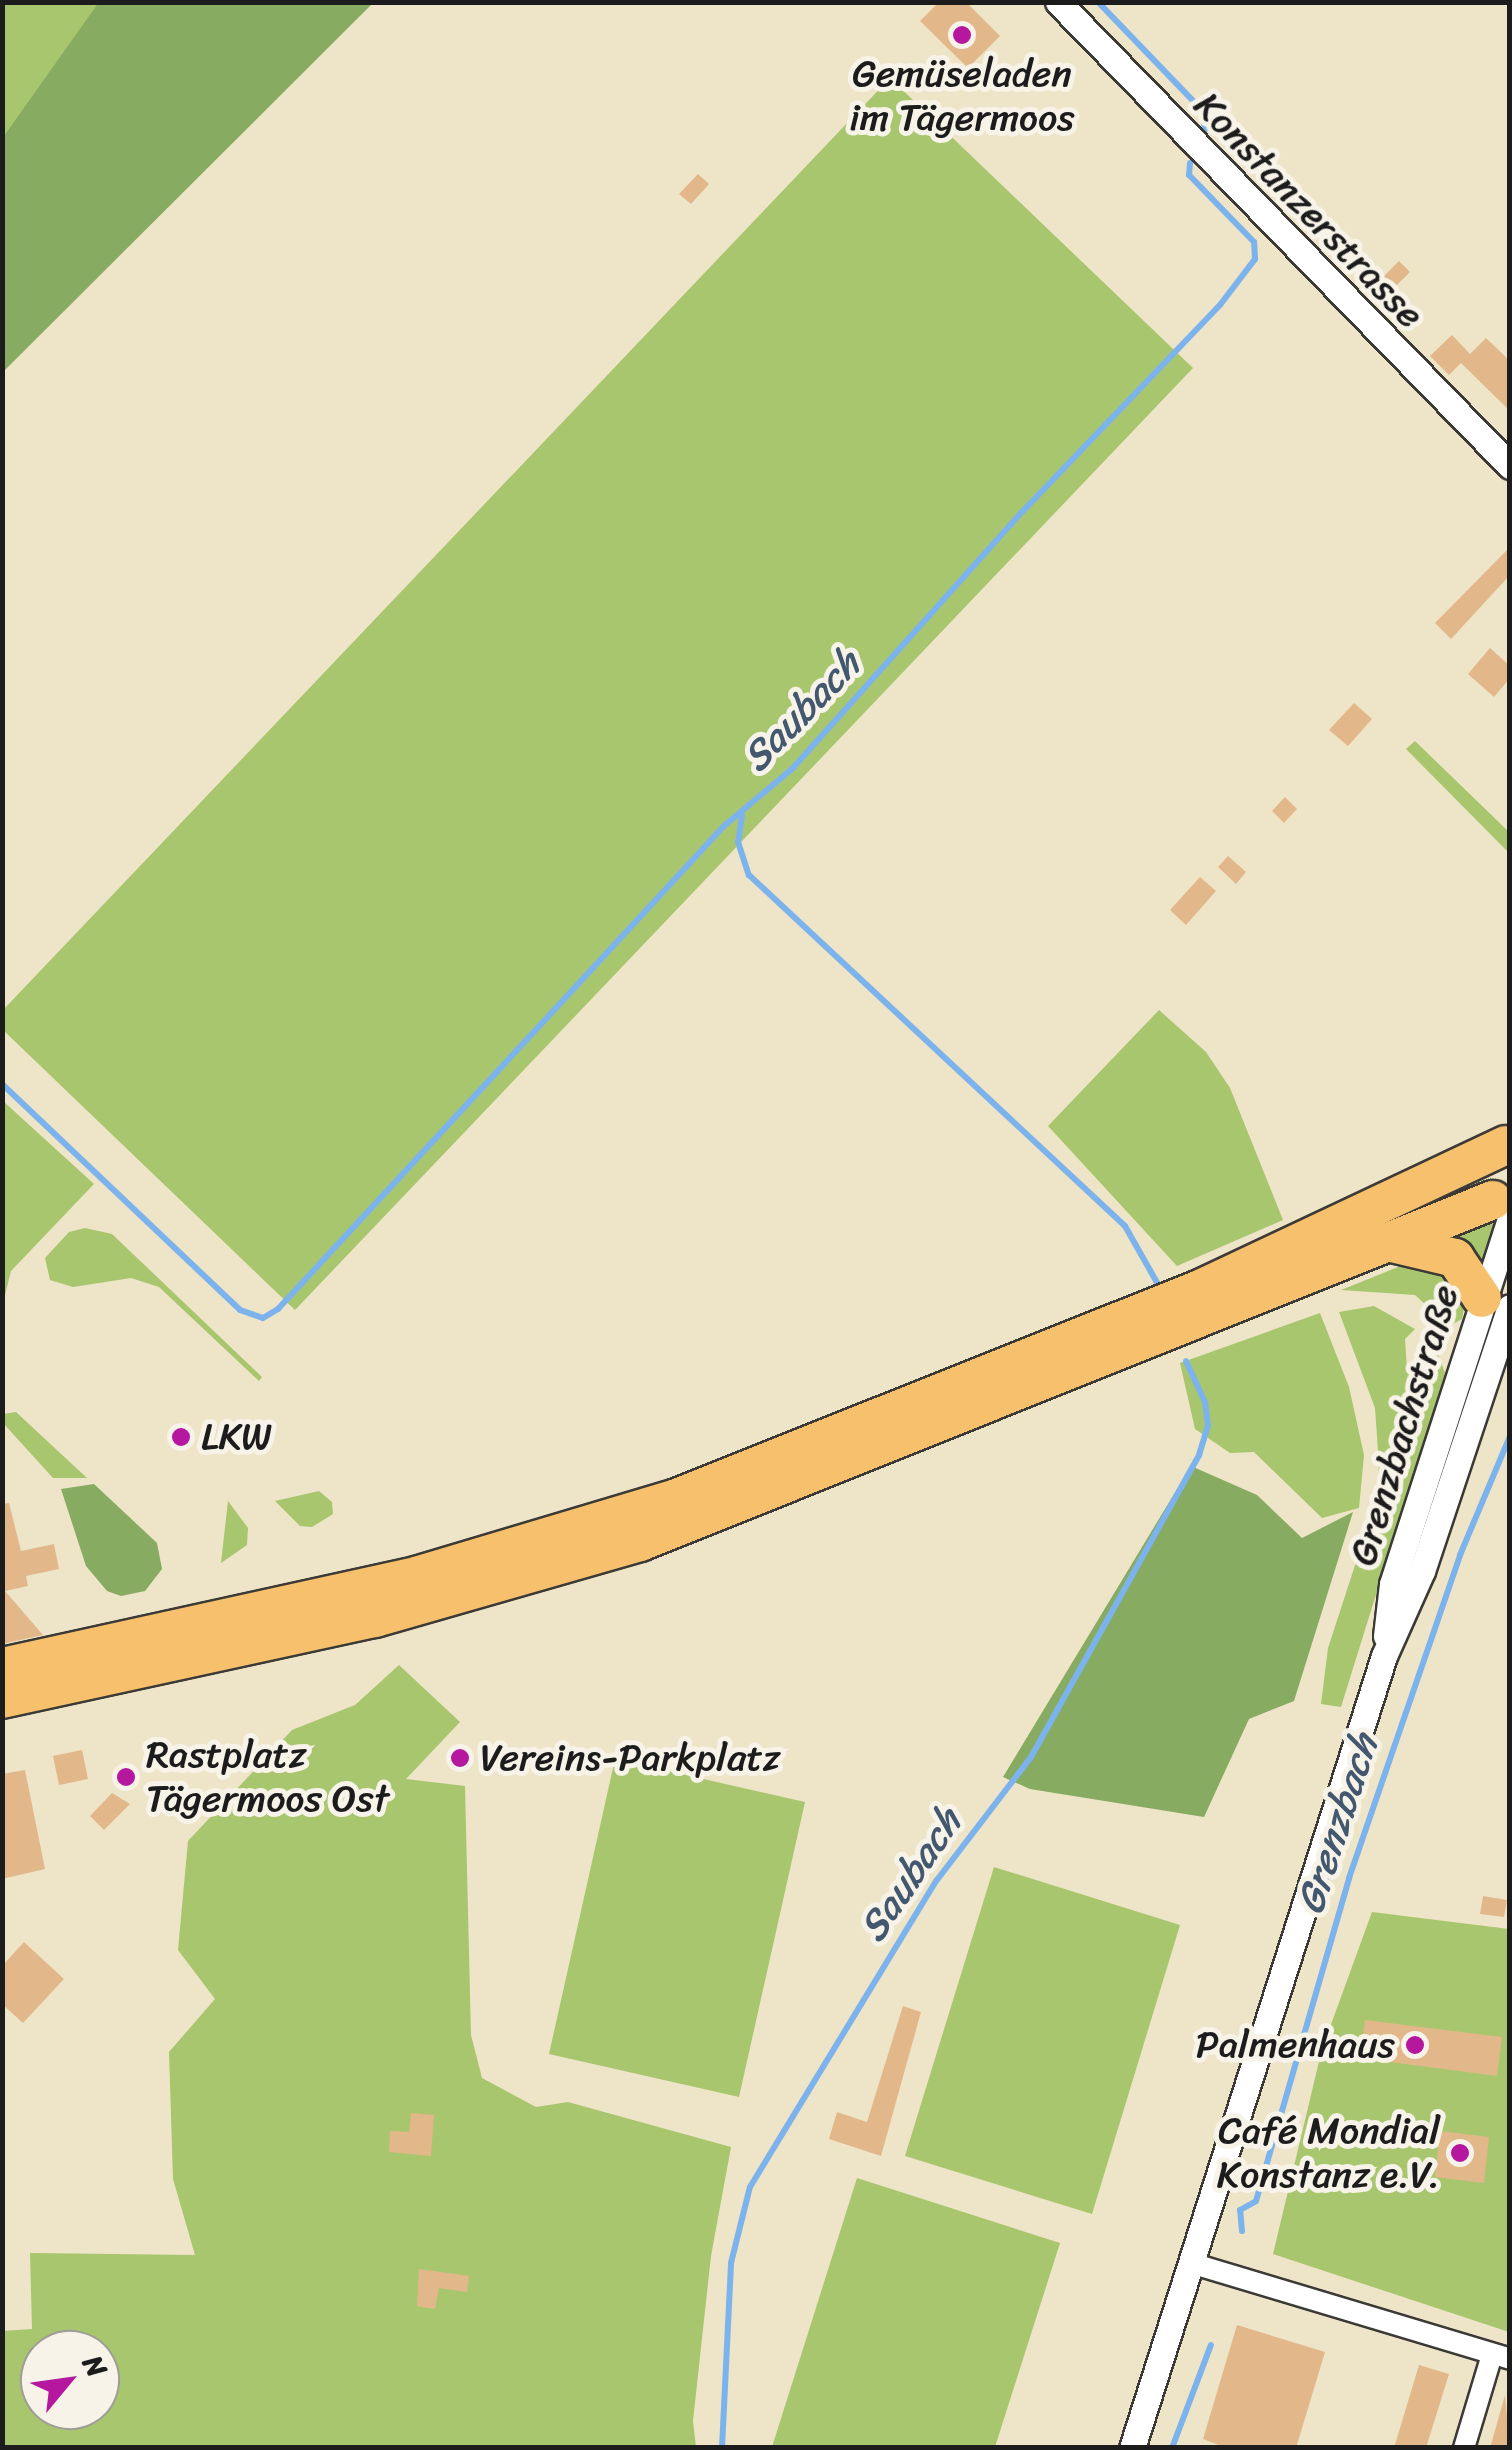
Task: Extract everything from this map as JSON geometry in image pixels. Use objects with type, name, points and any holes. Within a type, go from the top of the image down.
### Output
[{"type":"highway","points":[[2,1667],[419,1575],[674,1500],[1200,1289],[1508,1145]]},
{"type":"highway","points":[[2,1699],[375,1618],[587,1559],[784,1489],[1389,1243],[1501,1210]]},
{"type":"highway","points":[[1389,1243],[1450,1255],[1496,1303]]},
{"type":"street","name":"Konstanzerstrasse","points":[[1058,2],[1209,162],[1510,466]]},
{"type":"street","name":"Grenzbachstraße","points":[[1132,2448],[1194,2264],[1384,1656],[1392,1584],[1496,1303],[1501,1210]]},
{"type":"street","points":[[1194,2264],[1500,2359],[1464,2448]]},
{"type":"green space","points":[[99,2],[373,3],[3,372],[3,137]]},
{"type":"green space","points":[[3,3],[99,3],[3,137]]},
{"type":"green space","points":[[890,78],[1193,368],[295,1310],[3,1030],[3,1010]]},
{"type":"green space","points":[[1415,741],[1509,832],[1509,853],[1406,749]]},
{"type":"green space","points":[[1159,1010],[1206,1052],[1230,1088],[1283,1220],[1177,1266],[1048,1126]]},
{"type":"green space","points":[[3,1101],[94,1184],[11,1271],[3,1303]]},
{"type":"green space","points":[[1499,1212],[1480,1270],[1435,1237]]},
{"type":"green space","points":[[85,1228],[112,1234],[262,1377],[259,1381],[159,1287],[131,1278],[73,1287],[50,1280],[45,1258],[69,1232]]},
{"type":"green space","points":[[1423,1257],[1467,1292],[1462,1319],[1449,1326],[1415,1295],[1341,1290]]},
{"type":"green space","points":[[1374,1306],[1415,1329],[1405,1339],[1407,1370],[1426,1379],[1436,1348],[1445,1373],[1341,1707],[1321,1704],[1328,1648],[1375,1504],[1379,1466],[1375,1408],[1339,1312]]},
{"type":"green space","points":[[1320,1313],[1349,1387],[1364,1455],[1359,1508],[1322,1518],[1254,1452],[1230,1453],[1195,1429],[1180,1363]]},
{"type":"green space","points":[[16,1412],[87,1478],[53,1478],[3,1423],[3,1414]]},
{"type":"green space","points":[[1191,1466],[1257,1495],[1302,1538],[1353,1512],[1294,1701],[1249,1719],[1204,1817],[1030,1789],[1003,1777]]},
{"type":"green space","points":[[94,1484],[157,1543],[162,1569],[145,1591],[121,1596],[107,1591],[86,1566],[61,1489]]},
{"type":"green space","points":[[319,1491],[332,1502],[333,1514],[312,1527],[300,1526],[275,1501]]},
{"type":"green space","points":[[228,1501],[248,1528],[247,1545],[221,1563]]},
{"type":"green space","points":[[399,1665],[460,1722],[406,1779],[465,1786],[471,2035],[482,2078],[536,2107],[568,2102],[731,2147],[711,2256],[693,2421],[696,2447],[3,2447],[2,2331],[32,2329],[30,2253],[195,2255],[173,2179],[169,2052],[215,1999],[178,1950],[188,1841],[292,1730],[355,1705]]},
{"type":"green space","points":[[615,1759],[805,1802],[739,2097],[549,2054]]},
{"type":"green space","points":[[994,1867],[1180,1925],[1092,2214],[905,2156]]},
{"type":"green space","points":[[1372,1912],[1509,1929],[1509,2332],[1273,2254],[1322,2049]]},
{"type":"green space","points":[[857,2178],[1060,2243],[995,2447],[772,2447]]},
{"type":"building","points":[[939,2],[966,2],[1000,36],[968,68],[920,21]]},
{"type":"building","points":[[698,174],[709,184],[691,204],[679,194]]},
{"type":"building","points":[[1399,261],[1410,272],[1388,294],[1377,283]]},
{"type":"building","points":[[1452,335],[1470,354],[1486,338],[1510,361],[1510,411],[1461,363],[1449,375],[1430,356]]},
{"type":"building","points":[[1510,547],[1510,575],[1451,639],[1435,623]]},
{"type":"building","points":[[1490,648],[1510,666],[1510,678],[1494,697],[1468,674]]},
{"type":"building","points":[[1354,703],[1372,719],[1348,746],[1329,730]]},
{"type":"building","points":[[1285,797],[1297,809],[1284,823],[1272,811]]},
{"type":"building","points":[[1228,856],[1246,872],[1236,884],[1218,867]]},
{"type":"building","points":[[1200,877],[1216,891],[1186,925],[1170,910]]},
{"type":"building","points":[[9,1503],[21,1551],[54,1544],[59,1569],[26,1576],[28,1586],[5,1591],[43,1635],[2,1644],[2,1504]]},
{"type":"building","points":[[82,1750],[88,1779],[59,1785],[53,1756]]},
{"type":"building","points":[[25,1770],[45,1869],[2,1879],[2,1774]]},
{"type":"building","points":[[112,1793],[130,1804],[104,1830],[90,1816]]},
{"type":"building","points":[[1483,1896],[1507,1900],[1504,1917],[1480,1914]]},
{"type":"building","points":[[24,1942],[64,1979],[23,2023],[2,2004],[2,1966]]},
{"type":"building","points":[[903,2006],[921,2012],[881,2156],[829,2139],[837,2112],[867,2122]]},
{"type":"building","name":"Palmenhaus","points":[[1365,2020],[1502,2037],[1497,2076],[1360,2058]]},
{"type":"building","points":[[411,2113],[434,2115],[431,2156],[389,2152],[390,2131],[409,2132]]},
{"type":"building","points":[[1440,2131],[1489,2137],[1484,2183],[1435,2177]]},
{"type":"building","points":[[419,2269],[469,2276],[467,2292],[439,2288],[435,2309],[417,2306]]},
{"type":"building","points":[[1237,2325],[1325,2352],[1296,2448],[1226,2448],[1203,2439]]},
{"type":"building","points":[[1419,2365],[1449,2374],[1426,2448],[1394,2448]]},
{"type":"building","points":[[1505,2395],[1510,2448],[1490,2448]]},
{"type":"waterway","name":"Saubach","points":[[1098,2],[1201,109],[1205,130]]},
{"type":"waterway","points":[[2,1084],[240,1310],[263,1318],[278,1309],[724,826],[792,769],[1023,511],[1220,305],[1255,259],[1254,242],[1189,175],[1190,163]]},
{"type":"waterway","name":"Saubach","points":[[742,815],[738,842],[749,875],[1125,1226],[1159,1286]]},
{"type":"waterway","name":"Saubach","points":[[722,2448],[731,2263],[750,2187],[937,1880],[1031,1757],[1199,1455],[1208,1426],[1205,1402],[1186,1361]]},
{"type":"waterway","name":"Grenzbach","points":[[1242,2231],[1240,2210],[1256,2201],[1349,1878],[1460,1555],[1510,1436]]},
{"type":"waterway","name":"Grenzbach","points":[[1172,2448],[1211,2345]]},
{"type":"place","name":"Gemüseladen im Tägermoos","points":[[962,35]]},
{"type":"place","name":"LKW","points":[[181,1437]]},
{"type":"place","name":"Vereins-Parkplatz","points":[[460,1758]]},
{"type":"place","name":"Rastplatz Tägermoos Ost","points":[[126,1777]]},
{"type":"place","name":"Palmenhaus","points":[[1415,2045]]},
{"type":"place","name":"Café Mondial Konstanz e.V.","points":[[1460,2153]]}]
